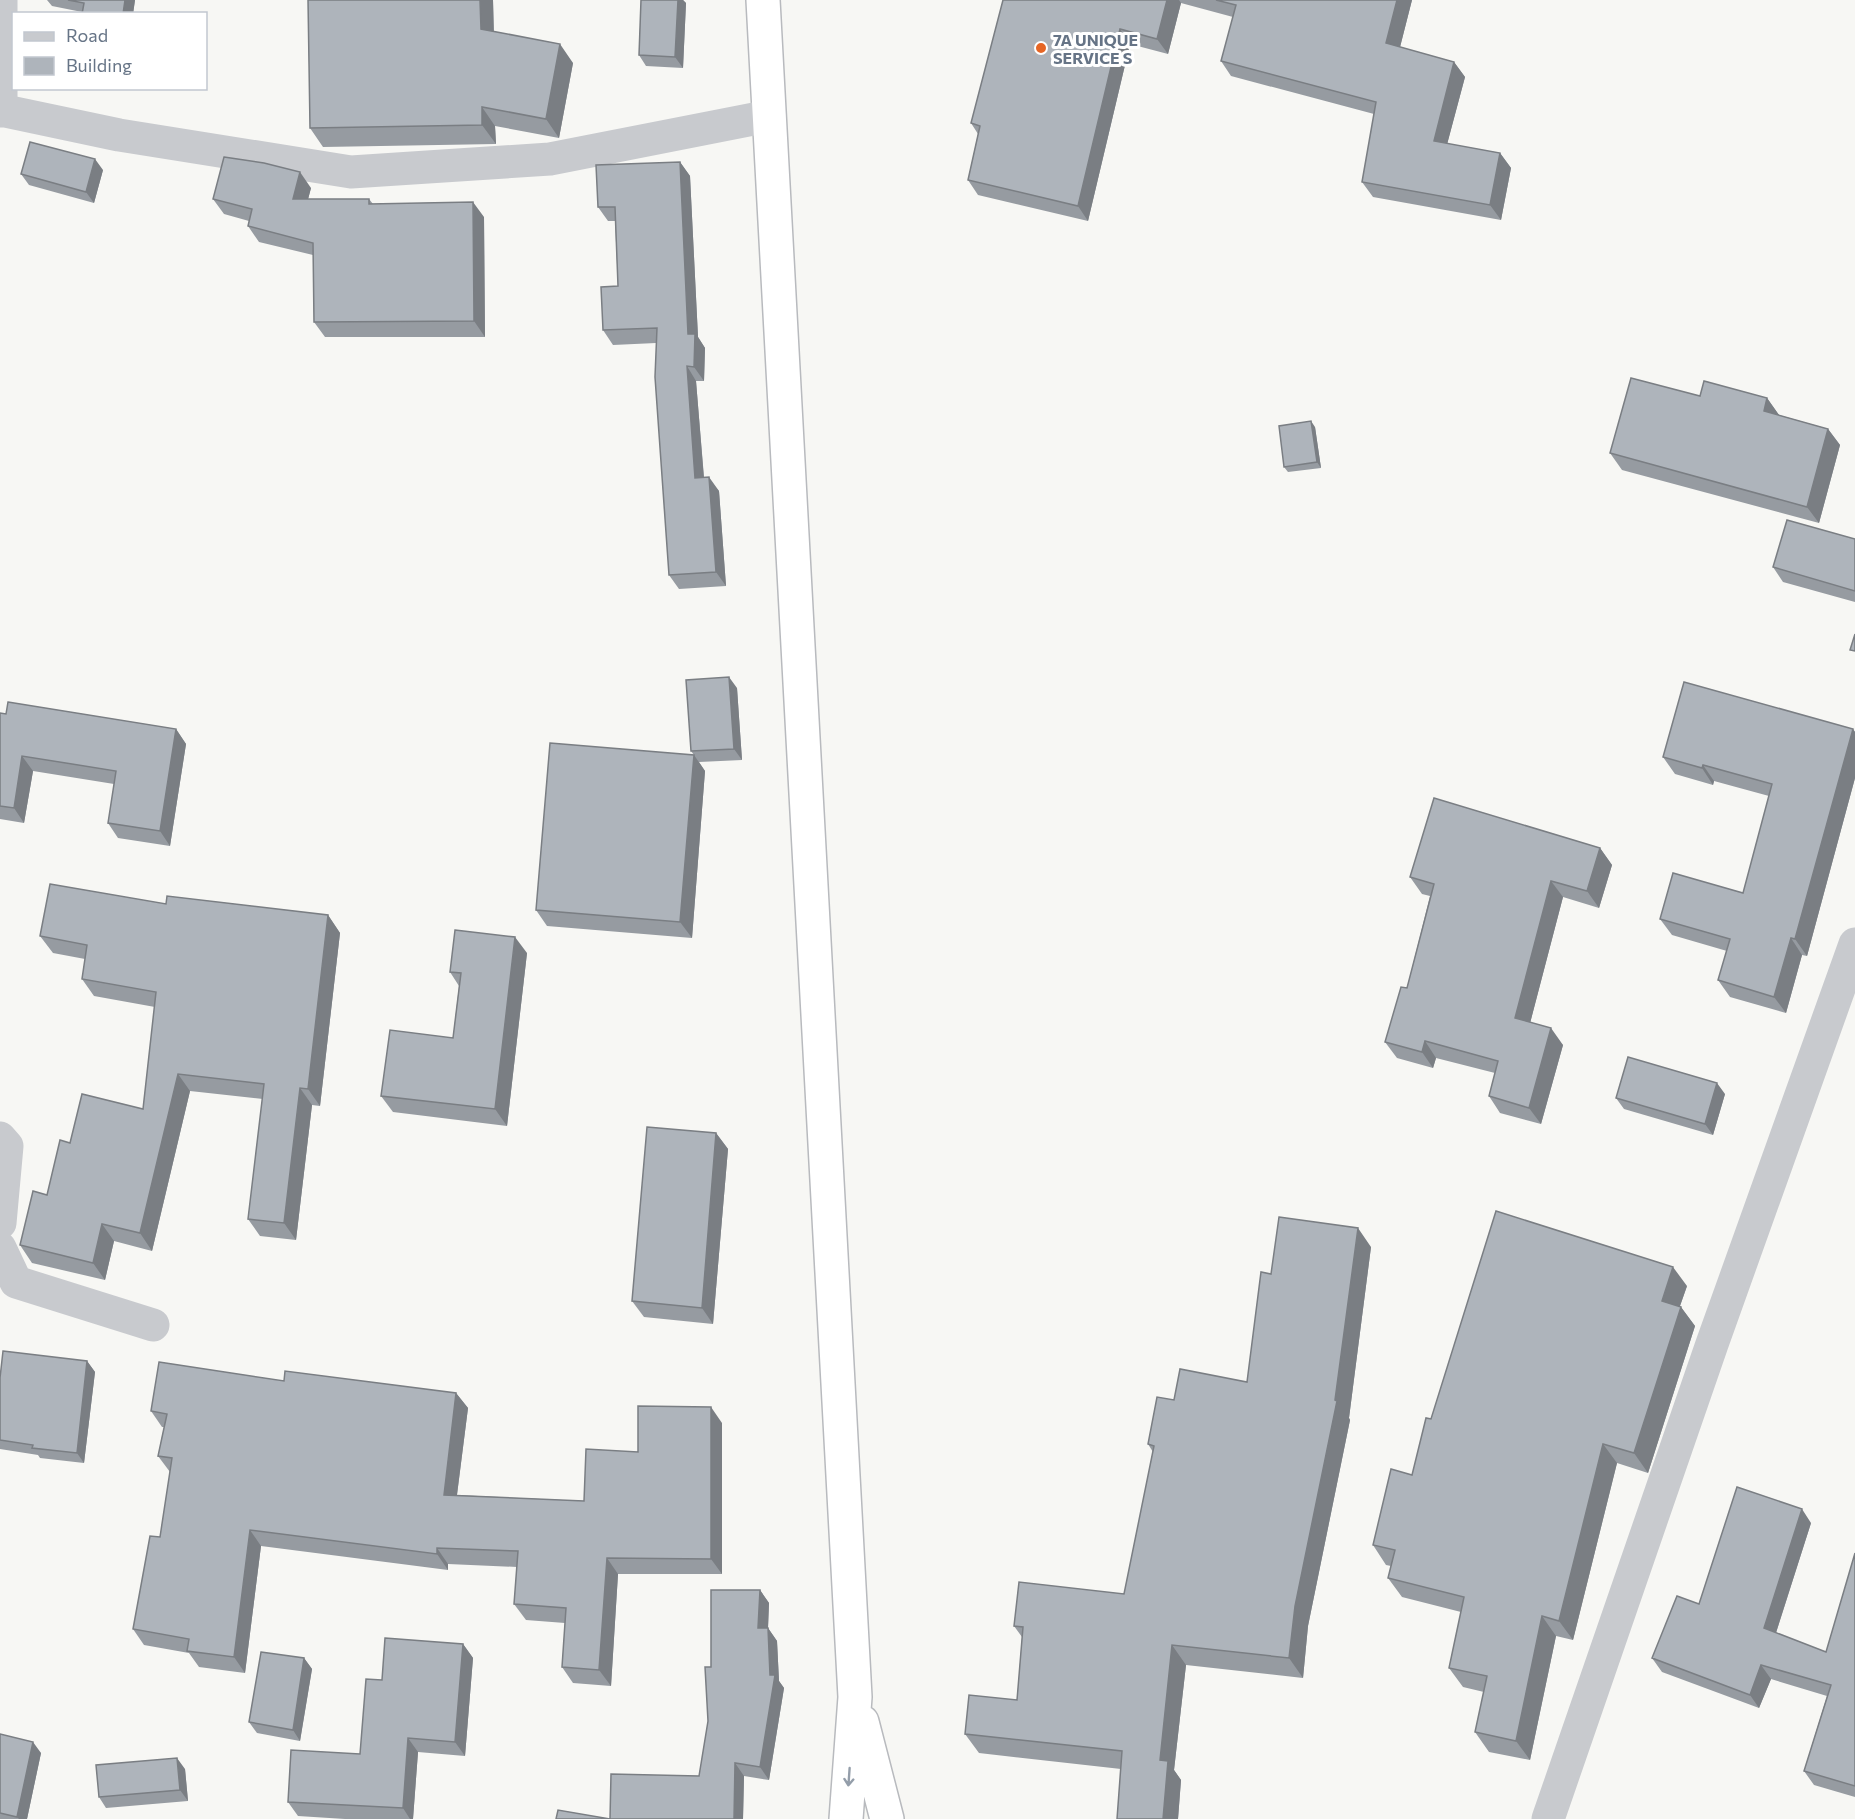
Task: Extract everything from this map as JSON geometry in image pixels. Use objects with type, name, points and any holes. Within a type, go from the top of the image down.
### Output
[{"type":"highway","points":[[763,0],[855,1697],[846,1819]]},
{"type":"highway","points":[[855,1697],[887,1819]]},
{"type":"street","points":[[1,0],[1,110],[118,135],[351,172],[550,159],[769,116]]},
{"type":"street","points":[[1548,1819],[1712,1344],[1855,944]]},
{"type":"street","points":[[0,1138],[7,1146],[0,1223]]},
{"type":"street","points":[[0,1248],[16,1282],[153,1326]]},
{"type":"building","points":[[68,0],[125,0],[123,12],[82,12],[84,3]]},
{"type":"building","points":[[308,0],[480,0],[481,29],[560,44],[546,119],[482,107],[482,125],[310,128]]},
{"type":"building","points":[[641,0],[678,0],[675,57],[639,55]]},
{"type":"building","points":[[1003,0],[1167,0],[1157,39],[1120,29],[1078,206],[968,180],[980,126],[971,123]]},
{"type":"building","points":[[1216,0],[1397,0],[1386,43],[1454,62],[1434,141],[1500,153],[1490,205],[1362,182],[1376,102],[1221,61],[1236,5]]},
{"type":"building","points":[[30,142],[95,159],[86,192],[21,174]]},
{"type":"building","points":[[224,157],[264,163],[300,172],[293,199],[369,199],[369,204],[473,202],[474,321],[314,322],[313,243],[248,226],[252,209],[213,199]]},
{"type":"building","points":[[680,162],[688,334],[695,334],[694,367],[687,366],[695,478],[709,477],[716,572],[669,575],[655,377],[657,328],[603,330],[601,287],[618,286],[615,207],[598,207],[596,165]]},
{"type":"building","points":[[1631,378],[1700,396],[1704,381],[1767,398],[1764,411],[1828,429],[1807,507],[1610,453]]},
{"type":"building","points":[[1311,421],[1317,462],[1284,467],[1279,426]]},
{"type":"building","points":[[1787,520],[1855,539],[1855,591],[1773,567]]},
{"type":"building","points":[[1855,634],[1855,651],[1850,650]]},
{"type":"building","points":[[729,677],[734,749],[691,751],[686,680]]},
{"type":"building","points":[[1684,682],[1853,729],[1795,939],[1791,938],[1774,997],[1718,980],[1730,939],[1660,919],[1673,873],[1743,893],[1772,784],[1703,765],[1702,768],[1663,757]]},
{"type":"building","points":[[8,702],[176,729],[160,831],[108,823],[116,771],[22,756],[14,808],[0,806],[0,713],[6,714]]},
{"type":"building","points":[[550,743],[694,755],[680,922],[536,910]]},
{"type":"building","points":[[1434,798],[1600,848],[1587,891],[1551,881],[1515,1018],[1551,1028],[1529,1108],[1489,1096],[1498,1061],[1425,1041],[1422,1052],[1385,1042],[1401,987],[1407,988],[1434,884],[1410,877]]},
{"type":"building","points":[[50,884],[166,904],[167,896],[328,915],[308,1089],[300,1088],[284,1223],[248,1219],[264,1084],[178,1074],[140,1233],[102,1224],[93,1263],[20,1245],[33,1191],[47,1195],[60,1140],[70,1143],[82,1094],[143,1109],[156,992],[82,979],[87,945],[40,936]]},
{"type":"building","points":[[455,930],[515,937],[495,1109],[381,1096],[390,1030],[453,1038],[461,973],[450,972]]},
{"type":"building","points":[[1628,1057],[1717,1083],[1705,1124],[1616,1098]]},
{"type":"building","points":[[647,1127],[716,1133],[702,1308],[632,1301]]},
{"type":"building","points":[[1496,1211],[1673,1267],[1662,1301],[1681,1307],[1634,1453],[1603,1444],[1559,1621],[1542,1616],[1516,1741],[1475,1732],[1487,1676],[1449,1668],[1464,1597],[1388,1578],[1395,1550],[1373,1545],[1391,1469],[1412,1475],[1426,1418],[1431,1419]]},
{"type":"building","points":[[1279,1217],[1358,1228],[1335,1400],[1337,1401],[1295,1606],[1289,1658],[1172,1645],[1160,1760],[1168,1761],[1163,1819],[1117,1819],[1122,1751],[965,1734],[969,1695],[1017,1700],[1023,1627],[1014,1626],[1019,1582],[1124,1594],[1154,1446],[1148,1444],[1157,1397],[1174,1400],[1180,1369],[1247,1382],[1261,1272],[1271,1274]]},
{"type":"building","points":[[3,1351],[87,1361],[77,1453],[32,1448],[33,1445],[0,1440],[0,1378]]},
{"type":"building","points":[[159,1362],[284,1381],[285,1371],[456,1393],[444,1495],[584,1501],[586,1449],[638,1452],[638,1406],[711,1407],[711,1559],[607,1558],[599,1670],[562,1667],[566,1608],[514,1604],[518,1551],[437,1548],[437,1554],[250,1530],[234,1657],[187,1651],[189,1639],[133,1629],[150,1536],[160,1537],[172,1458],[158,1456],[167,1414],[151,1411]]},
{"type":"building","points":[[1737,1487],[1802,1509],[1764,1628],[1826,1652],[1855,1553],[1855,1786],[1804,1771],[1831,1685],[1761,1665],[1750,1695],[1652,1658],[1677,1596],[1699,1604]]},
{"type":"building","points":[[711,1590],[760,1590],[758,1628],[768,1628],[770,1675],[775,1675],[760,1767],[735,1763],[734,1819],[610,1819],[611,1774],[699,1776],[708,1721],[705,1667],[711,1667]]},
{"type":"building","points":[[385,1638],[463,1644],[455,1742],[408,1738],[403,1808],[288,1802],[291,1750],[360,1754],[366,1679],[382,1680]]},
{"type":"building","points":[[261,1652],[304,1658],[293,1730],[249,1722]]},
{"type":"building","points":[[0,1734],[33,1742],[17,1817],[0,1813]]},
{"type":"building","points":[[177,1758],[180,1790],[99,1797],[96,1765]]},
{"type":"building","points":[[558,1810],[610,1819],[556,1819]]},
{"type":"place","name":"7A UNIQUE SERVICE S","points":[[1041,48]]}]
